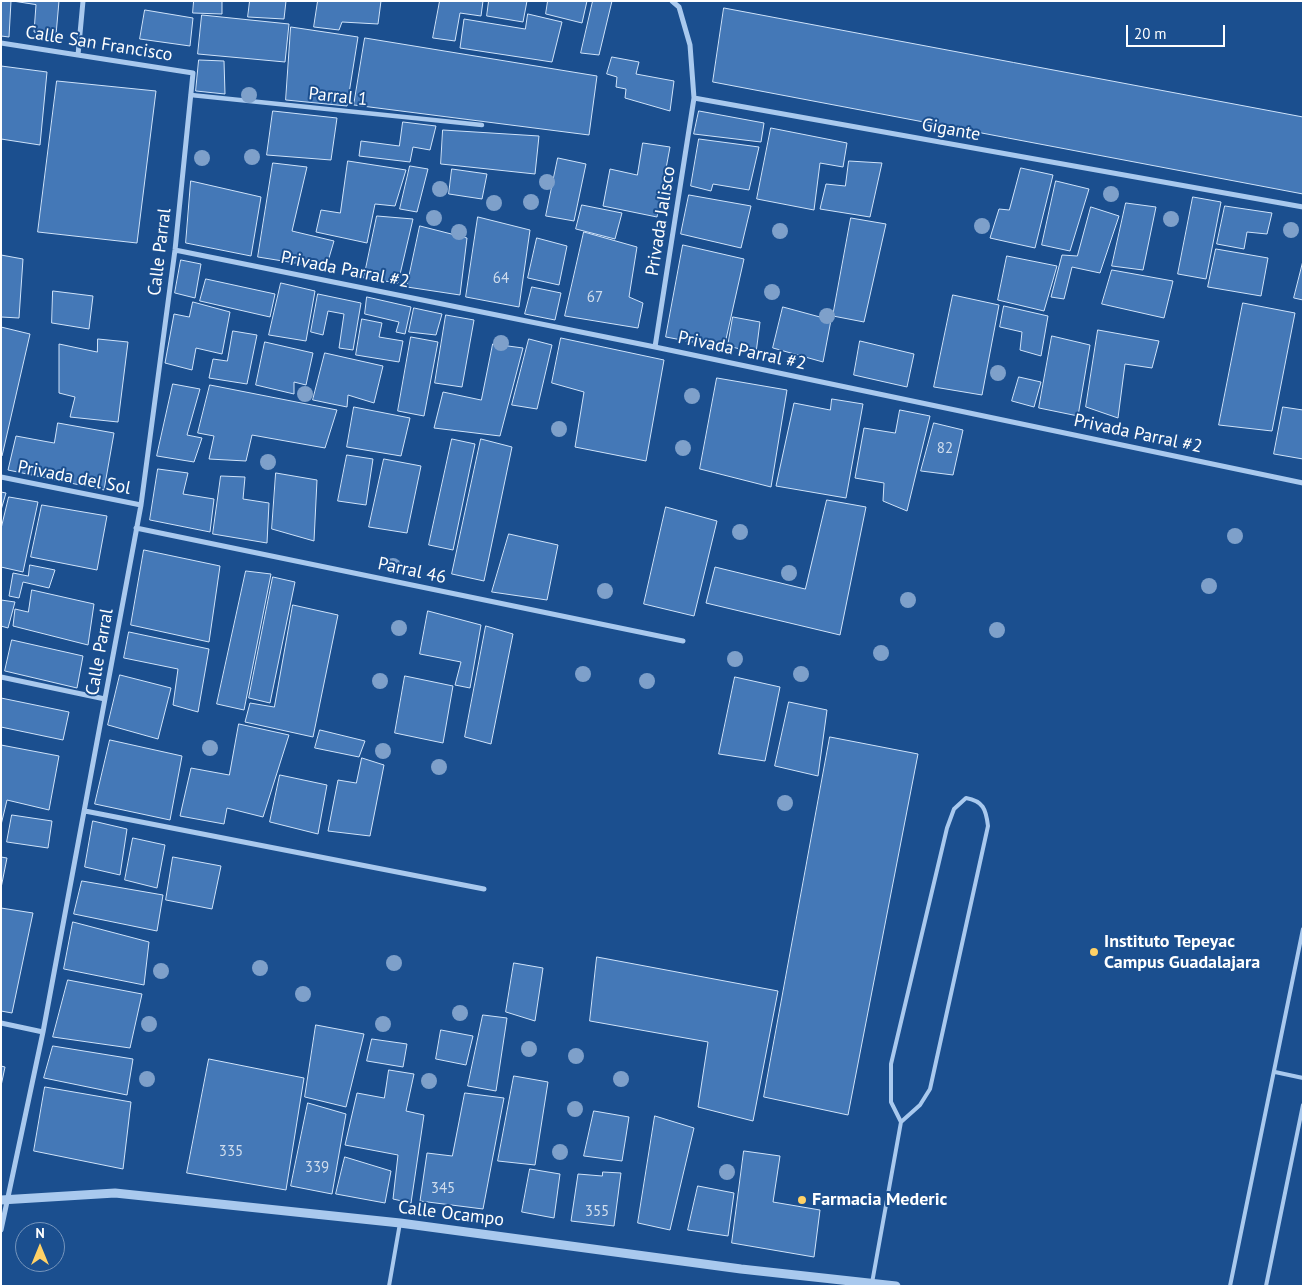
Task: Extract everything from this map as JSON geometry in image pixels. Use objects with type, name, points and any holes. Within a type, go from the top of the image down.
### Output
[{"type":"street","points":[[78,55],[82,1]]},
{"type":"street","points":[[672,1],[679,7],[690,46],[694,98]]},
{"type":"street","name":"Calle San Francisco","points":[[1,43],[193,73]]},
{"type":"street","name":"Calle Parral","points":[[1,1230],[5,1200],[43,1032],[140,505],[175,250],[193,73]]},
{"type":"street","name":"Parral 1","points":[[191,96],[482,125]]},
{"type":"street","name":"Gigante","points":[[694,98],[1303,207]]},
{"type":"street","name":"Privada Jalisco","points":[[655,347],[694,98]]},
{"type":"street","name":"Privada Parral #2","points":[[175,250],[655,347],[1303,483]]},
{"type":"street","name":"Privada del Sol","points":[[1,478],[140,505]]},
{"type":"street","name":"Parral 46","points":[[136,528],[683,641]]},
{"type":"street","points":[[1,677],[105,699]]},
{"type":"street","points":[[85,811],[484,889]]},
{"type":"street","points":[[1,1023],[43,1032]]},
{"type":"street","name":"Calle Ocampo","points":[[5,1200],[116,1193],[400,1223],[741,1269],[896,1286]]},
{"type":"lane","points":[[872,1283],[902,1122],[920,1105],[930,1089],[938,1058],[988,826],[986,811],[978,800],[966,798],[954,809],[940,856],[891,1064],[891,1102],[902,1122]]},
{"type":"lane","points":[[1230,1286],[1303,930]]},
{"type":"lane","points":[[1275,1072],[1303,1078]]},
{"type":"lane","points":[[1266,1286],[1303,1105]]},
{"type":"lane","points":[[389,1286],[400,1223]]},
{"type":"building","points":[[1,1],[11,1],[9,37],[1,36]]},
{"type":"building","points":[[13,1],[59,1],[56,35],[34,32],[36,5]]},
{"type":"building","points":[[194,1],[222,1],[222,14],[193,13]]},
{"type":"building","points":[[250,1],[286,1],[284,19],[248,17]]},
{"type":"building","points":[[318,1],[381,1],[378,24],[342,22],[339,30],[314,27]]},
{"type":"building","points":[[440,1],[483,1],[481,16],[460,13],[455,41],[433,38]]},
{"type":"building","points":[[489,1],[527,1],[523,22],[487,16]]},
{"type":"building","points":[[548,1],[587,1],[582,23],[546,14]]},
{"type":"building","points":[[593,1],[612,1],[599,55],[581,53]]},
{"type":"building","points":[[724,8],[1303,117],[1303,194],[713,82]]},
{"type":"building","points":[[145,10],[193,18],[190,46],[140,39]]},
{"type":"building","points":[[528,14],[562,22],[552,62],[460,48],[464,19],[525,29]]},
{"type":"building","points":[[202,15],[289,24],[285,62],[198,54]]},
{"type":"building","points":[[291,27],[358,37],[347,106],[286,100]]},
{"type":"building","points":[[365,38],[597,76],[589,135],[354,105]]},
{"type":"building","points":[[612,57],[639,62],[636,74],[674,81],[670,111],[625,98],[626,89],[616,87],[617,77],[607,74]]},
{"type":"building","points":[[199,60],[224,61],[225,94],[196,91]]},
{"type":"building","points":[[1,66],[47,72],[40,145],[1,139]]},
{"type":"building","points":[[57,81],[156,91],[137,243],[38,232]]},
{"type":"building","points":[[273,111],[337,118],[331,160],[267,155]]},
{"type":"building","points":[[699,111],[764,123],[761,142],[694,134]]},
{"type":"building","points":[[403,122],[436,126],[430,150],[413,147],[410,162],[359,156],[361,141],[399,146]]},
{"type":"building","points":[[771,128],[847,143],[843,167],[820,163],[814,210],[757,199]]},
{"type":"building","points":[[443,130],[539,136],[535,174],[441,164]]},
{"type":"building","points":[[699,139],[759,147],[749,190],[713,184],[711,191],[691,186]]},
{"type":"building","points":[[643,143],[670,147],[657,217],[603,206],[610,169],[637,175]]},
{"type":"building","points":[[558,158],[586,164],[574,221],[546,216]]},
{"type":"building","points":[[348,161],[406,170],[395,206],[375,204],[367,243],[316,232],[321,210],[340,213]]},
{"type":"building","points":[[849,161],[882,163],[870,217],[820,209],[826,184],[845,186]]},
{"type":"building","points":[[273,163],[307,167],[292,231],[334,241],[326,268],[258,257]]},
{"type":"building","points":[[410,166],[428,169],[417,212],[400,209]]},
{"type":"building","points":[[1021,168],[1053,175],[1035,248],[990,238],[999,209],[1009,210]]},
{"type":"building","points":[[452,169],[487,174],[482,199],[449,194]]},
{"type":"building","points":[[191,181],[261,197],[251,256],[186,243]]},
{"type":"building","points":[[1056,181],[1089,189],[1070,251],[1042,245]]},
{"type":"building","points":[[689,195],[751,206],[741,248],[681,234]]},
{"type":"building","points":[[1193,197],[1221,202],[1206,279],[1178,274]]},
{"type":"building","points":[[1126,203],[1156,207],[1143,270],[1112,266]]},
{"type":"building","points":[[582,205],[622,213],[615,239],[576,229]]},
{"type":"building","points":[[1225,206],[1272,213],[1267,234],[1247,232],[1244,249],[1217,244]]},
{"type":"building","points":[[1091,207],[1119,216],[1100,273],[1072,267],[1064,299],[1051,297],[1062,255],[1077,256]]},
{"type":"building","points":[[377,216],[413,219],[398,283],[364,278]]},
{"type":"building","points":[[478,217],[530,230],[519,307],[466,297]]},
{"type":"building","points":[[851,218],[886,224],[864,322],[833,316]]},
{"type":"building","points":[[420,226],[467,238],[460,295],[407,287]]},
{"type":"building","points":[[584,232],[637,247],[629,297],[643,303],[638,328],[565,316]]},
{"type":"building","points":[[537,238],[567,246],[559,285],[528,278]]},
{"type":"building","points":[[683,245],[744,259],[724,348],[666,337]]},
{"type":"building","points":[[1216,249],[1268,258],[1261,296],[1208,287]]},
{"type":"building","points":[[1,255],[23,259],[19,318],[1,317]]},
{"type":"building","points":[[1007,256],[1057,266],[1044,311],[998,300]]},
{"type":"building","points":[[181,260],[201,264],[195,298],[175,293]]},
{"type":"building","points":[[1303,261],[1303,300],[1294,298]]},
{"type":"building","points":[[1112,270],[1173,281],[1164,318],[1102,304]]},
{"type":"building","points":[[206,279],[275,294],[270,317],[200,301]]},
{"type":"building","points":[[281,283],[315,291],[306,341],[269,335]]},
{"type":"building","points":[[532,287],[561,293],[555,320],[525,314]]},
{"type":"building","points":[[53,291],[93,296],[89,329],[52,323]]},
{"type":"building","points":[[318,294],[361,303],[353,350],[339,348],[344,314],[328,311],[323,335],[311,332]]},
{"type":"building","points":[[953,295],[999,305],[982,395],[934,387]]},
{"type":"building","points":[[367,297],[411,307],[405,334],[396,332],[399,322],[365,314]]},
{"type":"building","points":[[193,302],[230,312],[222,354],[196,348],[192,370],[165,363],[174,314],[189,317]]},
{"type":"building","points":[[1243,303],[1295,313],[1272,431],[1219,425]]},
{"type":"building","points":[[1004,306],[1048,316],[1041,356],[1020,350],[1022,332],[1000,327]]},
{"type":"building","points":[[783,307],[831,320],[823,362],[773,348]]},
{"type":"building","points":[[414,308],[442,314],[436,335],[409,332]]},
{"type":"building","points":[[446,315],[474,320],[462,387],[435,383]]},
{"type":"building","points":[[733,317],[760,322],[756,353],[728,346]]},
{"type":"building","points":[[362,319],[382,323],[379,337],[403,341],[399,362],[356,355]]},
{"type":"building","points":[[1,327],[30,334],[2,456],[1,455]]},
{"type":"building","points":[[1098,330],[1159,341],[1152,368],[1125,364],[1118,418],[1086,407]]},
{"type":"building","points":[[233,331],[257,335],[247,384],[209,378],[213,359],[227,361]]},
{"type":"building","points":[[1052,336],[1090,345],[1078,416],[1039,408]]},
{"type":"building","points":[[411,337],[438,342],[424,416],[398,411]]},
{"type":"building","points":[[561,338],[664,360],[646,461],[575,447],[584,392],[552,383]]},
{"type":"building","points":[[98,339],[128,342],[118,422],[70,417],[75,397],[59,393],[59,344],[97,352]]},
{"type":"building","points":[[529,339],[552,345],[537,409],[512,405]]},
{"type":"building","points":[[860,341],[914,354],[907,387],[854,375]]},
{"type":"building","points":[[265,342],[313,353],[306,385],[294,382],[294,394],[256,385]]},
{"type":"building","points":[[493,344],[523,348],[500,436],[434,428],[443,392],[481,400]]},
{"type":"building","points":[[325,353],[383,366],[374,403],[348,395],[347,407],[313,400]]},
{"type":"building","points":[[1019,377],[1041,382],[1034,407],[1012,401]]},
{"type":"building","points":[[717,378],[787,390],[771,487],[700,469]]},
{"type":"building","points":[[173,384],[200,389],[187,435],[202,438],[194,462],[157,456]]},
{"type":"building","points":[[210,385],[337,410],[325,448],[252,435],[246,461],[209,459],[214,436],[198,433]]},
{"type":"building","points":[[832,399],[863,404],[846,498],[776,486],[794,403],[830,410]]},
{"type":"building","points":[[354,407],[410,418],[401,456],[347,447]]},
{"type":"building","points":[[1283,407],[1303,410],[1303,459],[1274,454]]},
{"type":"building","points":[[900,410],[930,416],[907,511],[883,501],[884,483],[855,478],[864,428],[895,433]]},
{"type":"building","points":[[58,423],[114,433],[104,490],[8,470],[16,436],[54,443]]},
{"type":"building","points":[[934,423],[963,430],[953,475],[921,471]]},
{"type":"building","points":[[452,439],[475,444],[453,550],[429,545]]},
{"type":"building","points":[[481,439],[512,447],[484,581],[452,574]]},
{"type":"building","points":[[347,455],[373,459],[366,505],[338,501]]},
{"type":"building","points":[[384,459],[421,466],[407,533],[369,527]]},
{"type":"building","points":[[158,469],[188,473],[183,494],[214,499],[210,532],[150,520]]},
{"type":"building","points":[[276,473],[317,480],[314,541],[272,529]]},
{"type":"building","points":[[221,476],[245,477],[243,499],[269,503],[267,543],[213,534]]},
{"type":"building","points":[[1,492],[6,493],[1,510]]},
{"type":"building","points":[[9,497],[38,502],[23,572],[1,567],[1,529]]},
{"type":"building","points":[[827,500],[866,507],[840,635],[706,603],[715,567],[805,589]]},
{"type":"building","points":[[42,505],[107,516],[97,570],[31,557]]},
{"type":"building","points":[[666,507],[717,521],[694,616],[644,604]]},
{"type":"building","points":[[509,534],[558,545],[547,600],[492,592]]},
{"type":"building","points":[[144,550],[220,566],[209,642],[131,625]]},
{"type":"building","points":[[30,565],[55,570],[49,588],[23,582],[19,598],[9,596],[13,573],[28,576]]},
{"type":"building","points":[[246,571],[271,574],[244,710],[217,704]]},
{"type":"building","points":[[273,577],[295,582],[270,703],[249,698]]},
{"type":"building","points":[[32,590],[94,604],[88,645],[13,626],[15,609],[28,612]]},
{"type":"building","points":[[1,600],[15,602],[8,628],[1,626]]},
{"type":"building","points":[[293,605],[338,615],[313,737],[245,722],[250,703],[274,707]]},
{"type":"building","points":[[428,611],[481,625],[470,688],[455,685],[461,662],[420,654]]},
{"type":"building","points":[[486,626],[513,634],[491,744],[465,737]]},
{"type":"building","points":[[129,632],[209,649],[198,712],[173,705],[178,669],[124,658]]},
{"type":"building","points":[[12,640],[83,656],[77,688],[5,671]]},
{"type":"building","points":[[120,675],[171,688],[158,739],[108,725]]},
{"type":"building","points":[[405,676],[453,686],[443,743],[395,733]]},
{"type":"building","points":[[735,677],[780,687],[765,761],[719,754]]},
{"type":"building","points":[[1,698],[69,712],[63,740],[1,727]]},
{"type":"building","points":[[789,702],[827,710],[818,776],[775,766]]},
{"type":"building","points":[[239,724],[289,735],[263,817],[227,808],[224,824],[180,816],[191,768],[229,775]]},
{"type":"building","points":[[320,730],[365,741],[359,757],[315,748]]},
{"type":"building","points":[[830,737],[918,754],[848,1115],[764,1097]]},
{"type":"building","points":[[110,740],[182,756],[170,820],[95,804]]},
{"type":"building","points":[[1,745],[59,756],[49,810],[7,800],[1,825]]},
{"type":"building","points":[[362,758],[384,765],[370,836],[328,831],[338,780],[356,783]]},
{"type":"building","points":[[280,775],[327,785],[318,834],[270,822]]},
{"type":"building","points":[[12,815],[52,821],[48,848],[7,842]]},
{"type":"building","points":[[93,821],[127,829],[120,875],[85,867]]},
{"type":"building","points":[[133,838],[165,845],[157,888],[125,880]]},
{"type":"building","points":[[1,857],[7,858],[1,888]]},
{"type":"building","points":[[173,857],[221,866],[212,909],[166,900]]},
{"type":"building","points":[[82,881],[163,895],[157,931],[74,914]]},
{"type":"building","points":[[1,908],[33,913],[12,1013],[1,1011]]},
{"type":"building","points":[[73,922],[149,942],[144,985],[64,969]]},
{"type":"building","points":[[597,957],[778,991],[753,1121],[698,1107],[708,1042],[590,1021]]},
{"type":"building","points":[[514,963],[543,968],[535,1021],[506,1012]]},
{"type":"building","points":[[68,980],[142,994],[130,1048],[53,1037]]},
{"type":"building","points":[[483,1015],[507,1018],[496,1091],[468,1086]]},
{"type":"building","points":[[316,1025],[364,1034],[346,1107],[305,1097]]},
{"type":"building","points":[[441,1030],[473,1036],[466,1065],[436,1059]]},
{"type":"building","points":[[372,1039],[407,1044],[403,1067],[367,1061]]},
{"type":"building","points":[[53,1046],[133,1059],[127,1095],[44,1078]]},
{"type":"building","points":[[209,1059],[304,1078],[286,1190],[187,1173]]},
{"type":"building","points":[[1,1066],[5,1067],[1,1086]]},
{"type":"building","points":[[389,1070],[414,1074],[406,1111],[424,1115],[411,1203],[393,1199],[398,1155],[345,1145],[357,1093],[384,1098]]},
{"type":"building","points":[[514,1076],[548,1082],[535,1165],[498,1161]]},
{"type":"building","points":[[45,1087],[131,1102],[123,1169],[34,1151]]},
{"type":"building","points":[[465,1093],[504,1098],[483,1209],[420,1201],[427,1153],[452,1156]]},
{"type":"building","points":[[308,1103],[346,1114],[332,1194],[291,1186]]},
{"type":"building","points":[[594,1111],[629,1117],[622,1161],[584,1156]]},
{"type":"building","points":[[655,1116],[694,1128],[670,1230],[638,1223]]},
{"type":"building","points":[[744,1151],[780,1156],[773,1202],[820,1210],[814,1257],[732,1243]]},
{"type":"building","points":[[345,1157],[391,1171],[385,1203],[336,1194]]},
{"type":"building","points":[[530,1169],[560,1174],[554,1218],[522,1212]]},
{"type":"building","points":[[603,1172],[621,1173],[614,1226],[571,1221],[578,1174],[602,1176]]},
{"type":"building","points":[[698,1186],[734,1193],[728,1236],[688,1230]]},
{"type":"place","name":"Instituto Tepeyac Campus Guadalajara","points":[[1094,952]]},
{"type":"place","name":"Farmacia Mederic","points":[[802,1200]]}]
